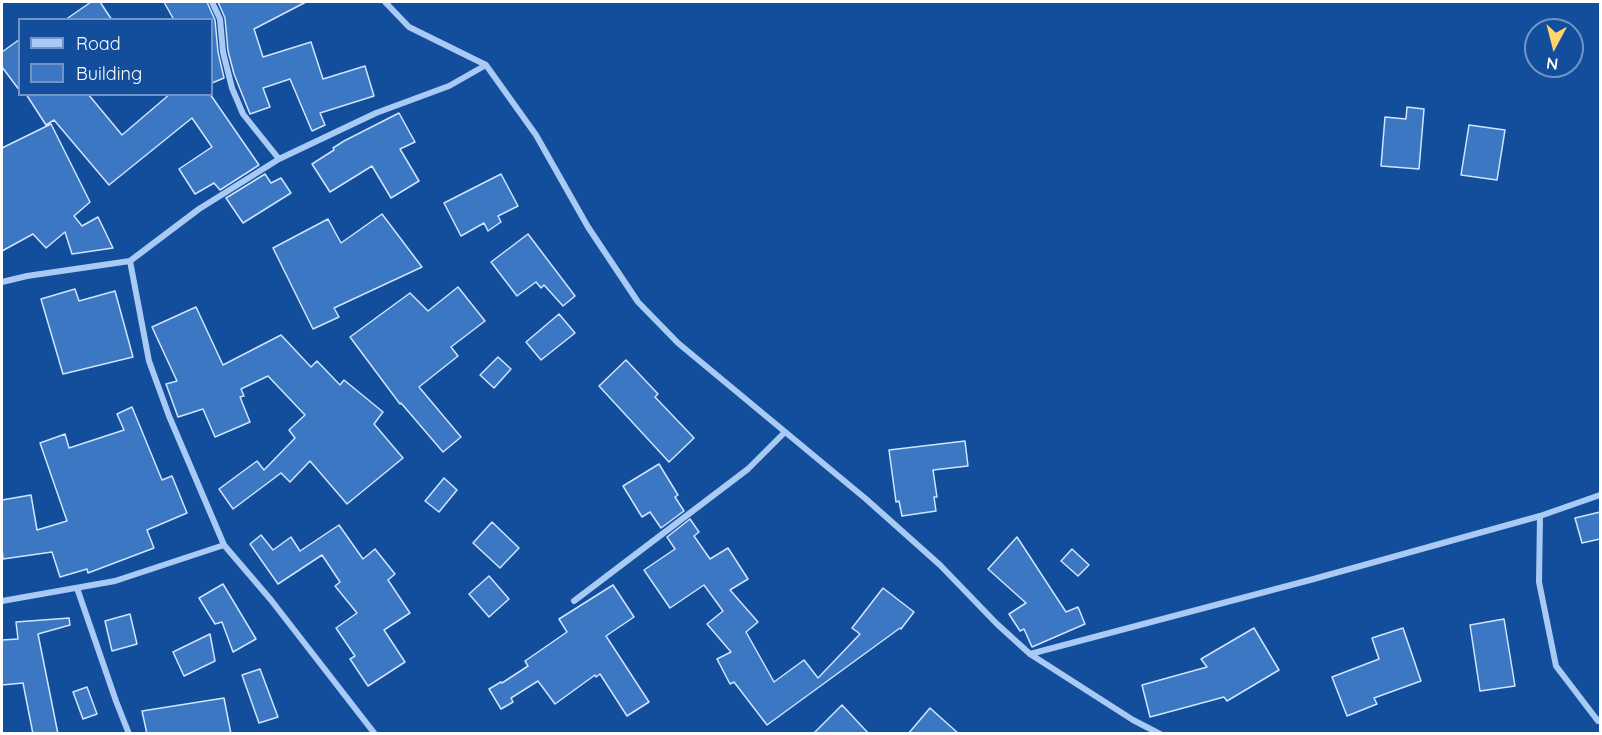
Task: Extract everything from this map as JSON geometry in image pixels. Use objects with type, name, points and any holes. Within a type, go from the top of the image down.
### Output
[{"type":"street","points":[[212,2],[220,19],[223,51],[239,106],[249,123],[279,159]]},
{"type":"street","points":[[385,2],[409,27],[486,65],[536,135],[588,226],[638,302],[678,343],[866,499],[940,564],[997,624],[1030,654],[1133,720],[1160,734]]},
{"type":"street","points":[[2,282],[27,276],[130,261],[199,209],[279,159],[376,113],[449,86],[486,65]]},
{"type":"street","points":[[130,261],[150,362],[169,416],[224,545],[271,600],[375,734]]},
{"type":"street","points":[[574,601],[748,469],[785,432]]},
{"type":"street","points":[[1030,654],[1540,516],[1600,495]]},
{"type":"street","points":[[1540,516],[1539,582],[1556,666],[1600,721]]},
{"type":"street","points":[[2,601],[115,581],[224,545]]},
{"type":"street","points":[[76,588],[129,734]]},
{"type":"building","points":[[91,2],[100,2],[111,18],[68,18]]},
{"type":"building","points":[[164,2],[207,2],[215,20],[218,52],[224,78],[213,83],[213,18],[173,18]]},
{"type":"building","points":[[218,2],[306,2],[254,29],[263,57],[311,42],[323,79],[365,66],[374,96],[320,113],[325,125],[312,131],[290,79],[263,88],[270,107],[250,114],[234,74],[228,51],[225,18]]},
{"type":"building","points":[[18,40],[18,88],[2,67],[2,52]]},
{"type":"building","points":[[27,96],[90,96],[122,135],[168,96],[211,96],[259,165],[220,190],[214,183],[195,194],[179,169],[212,147],[192,118],[109,185],[54,120],[46,125]]},
{"type":"building","points":[[1407,107],[1424,109],[1419,169],[1381,166],[1385,117],[1406,119]]},
{"type":"building","points":[[399,113],[415,142],[400,149],[419,181],[391,198],[372,166],[330,192],[312,164],[344,141]]},
{"type":"building","points":[[51,124],[90,202],[74,216],[82,226],[98,217],[113,248],[72,254],[65,232],[46,248],[33,234],[2,251],[2,148]]},
{"type":"building","points":[[1469,125],[1505,130],[1497,180],[1461,175]]},
{"type":"building","points":[[265,174],[271,183],[281,178],[291,193],[243,223],[226,198]]},
{"type":"building","points":[[501,174],[518,206],[498,216],[501,222],[488,231],[484,223],[461,236],[444,203]]},
{"type":"building","points":[[382,214],[422,267],[334,308],[339,317],[313,329],[273,248],[328,219],[341,243]]},
{"type":"building","points":[[528,234],[575,296],[563,306],[544,285],[541,288],[536,282],[517,296],[491,262]]},
{"type":"building","points":[[458,287],[485,321],[451,347],[458,356],[419,387],[461,437],[443,452],[400,404],[350,337],[410,293],[428,311]]},
{"type":"building","points":[[75,289],[79,301],[115,291],[133,357],[63,374],[41,299]]},
{"type":"building","points":[[196,307],[223,365],[281,335],[311,367],[317,361],[340,385],[344,380],[383,412],[374,424],[403,458],[347,504],[310,461],[290,482],[281,473],[233,509],[219,489],[257,461],[264,470],[295,438],[289,430],[305,415],[268,376],[241,389],[244,396],[240,397],[250,422],[215,437],[203,409],[178,417],[166,384],[177,381],[152,327]]},
{"type":"building","points":[[559,314],[575,333],[541,360],[526,342]]},
{"type":"building","points":[[498,357],[511,369],[494,388],[480,375]]},
{"type":"building","points":[[626,360],[658,394],[655,397],[694,438],[669,462],[599,386]]},
{"type":"building","points":[[132,407],[162,480],[172,476],[187,513],[147,530],[154,548],[88,573],[87,569],[60,577],[52,552],[3,559],[2,500],[31,495],[37,530],[67,521],[40,443],[65,434],[69,448],[124,430],[117,414]]},
{"type":"building","points":[[965,441],[968,466],[933,470],[937,497],[934,497],[936,511],[902,516],[899,501],[896,502],[889,450]]},
{"type":"building","points":[[659,464],[678,495],[675,497],[684,511],[661,528],[650,512],[642,517],[623,486]]},
{"type":"building","points":[[444,478],[457,490],[439,512],[425,501]]},
{"type":"building","points":[[1600,512],[1600,539],[1582,543],[1575,518]]},
{"type":"building","points":[[690,519],[699,532],[694,536],[710,559],[728,548],[748,579],[730,590],[758,622],[746,632],[774,682],[804,660],[818,678],[860,634],[852,628],[883,588],[914,612],[901,629],[767,725],[734,682],[730,684],[717,659],[731,652],[707,624],[723,611],[704,585],[670,608],[644,570],[675,549],[667,537]]},
{"type":"building","points":[[492,522],[519,548],[500,568],[473,543]]},
{"type":"building","points":[[339,525],[363,559],[375,549],[395,574],[388,580],[410,613],[384,630],[405,662],[368,686],[350,659],[355,656],[336,628],[357,613],[335,586],[340,582],[322,555],[278,584],[250,544],[261,535],[273,550],[291,537],[300,551]]},
{"type":"building","points":[[1017,537],[1066,612],[1078,607],[1085,624],[1032,647],[1024,629],[1020,631],[1009,614],[1026,603],[988,569]]},
{"type":"building","points":[[1072,549],[1089,565],[1078,576],[1061,561]]},
{"type":"building","points":[[489,576],[509,599],[489,617],[469,594]]},
{"type":"building","points":[[223,584],[256,639],[233,652],[222,622],[215,624],[199,598]]},
{"type":"building","points":[[613,585],[634,617],[606,636],[649,702],[627,716],[600,674],[596,677],[595,675],[555,704],[538,681],[511,698],[513,702],[501,709],[489,689],[528,666],[525,661],[567,632],[559,619]]},
{"type":"building","points":[[130,614],[137,644],[112,651],[105,621]]},
{"type":"building","points":[[69,618],[70,625],[38,634],[58,734],[33,734],[23,683],[2,685],[2,640],[18,639],[16,622]]},
{"type":"building","points":[[1504,619],[1515,686],[1480,691],[1470,625]]},
{"type":"building","points":[[1254,628],[1279,670],[1227,701],[1224,697],[1150,717],[1142,685],[1207,667],[1201,659]]},
{"type":"building","points":[[1403,628],[1421,681],[1374,698],[1377,704],[1347,716],[1332,677],[1379,659],[1372,638]]},
{"type":"building","points":[[210,634],[215,661],[184,676],[173,652]]},
{"type":"building","points":[[260,669],[278,717],[259,723],[242,675]]},
{"type":"building","points":[[87,687],[97,714],[83,719],[73,692]]},
{"type":"building","points":[[224,698],[231,734],[147,734],[142,711]]},
{"type":"building","points":[[842,705],[869,734],[813,734]]},
{"type":"building","points":[[930,708],[959,734],[908,734]]}]
